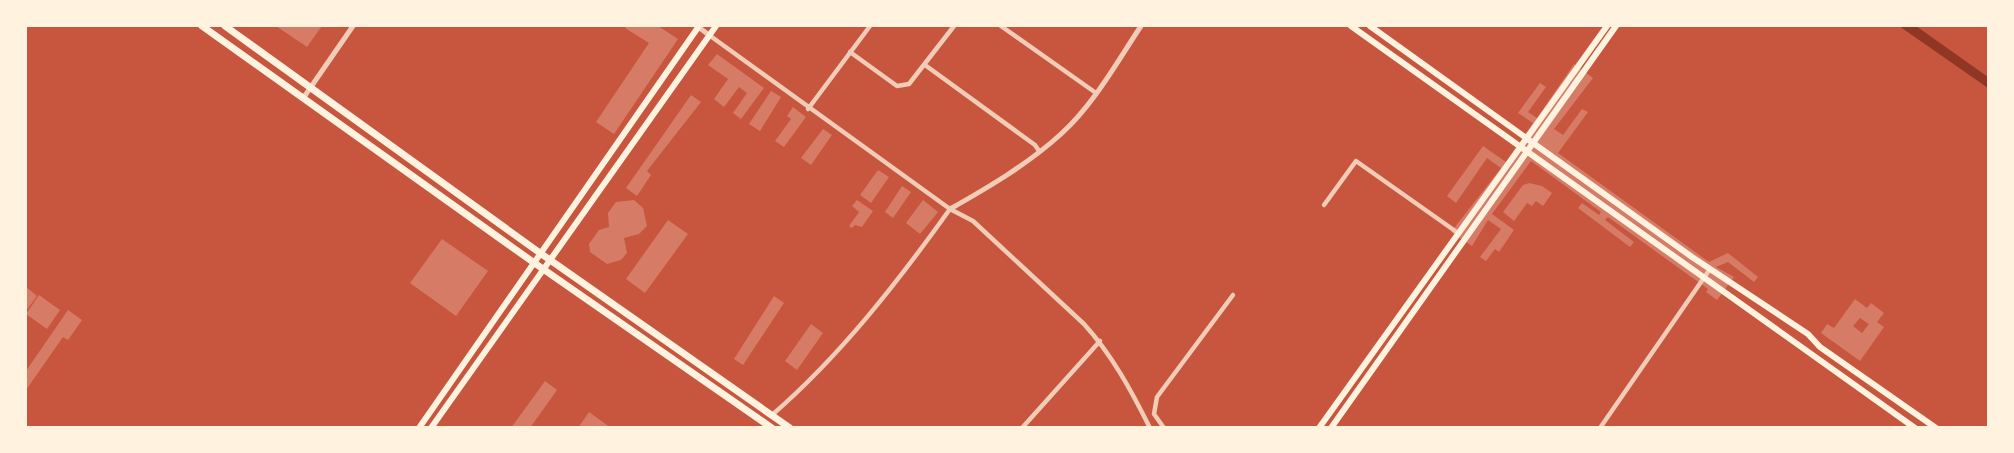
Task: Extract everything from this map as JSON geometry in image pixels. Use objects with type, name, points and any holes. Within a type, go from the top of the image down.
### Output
[{"type":"main road","points":[[202,26],[533,262],[772,428]]},
{"type":"main road","points":[[225,26],[540,253],[790,428]]},
{"type":"main road","points":[[419,428],[698,26]]},
{"type":"main road","points":[[431,428],[716,26]]},
{"type":"main road","points":[[1351,26],[1915,428]]},
{"type":"main road","points":[[1370,26],[1710,269],[1808,334],[1820,347],[1936,428]]},
{"type":"main road","points":[[1331,428],[1527,150],[1529,140],[1607,26]]},
{"type":"main road","points":[[1319,428],[1520,146],[1529,140],[1616,26]]},
{"type":"street","points":[[304,97],[353,26]]},
{"type":"street","points":[[698,26],[808,109],[950,209],[973,220],[1100,341],[1126,380],[1150,428]]},
{"type":"street","points":[[808,109],[870,26]]},
{"type":"street","points":[[849,52],[897,86],[909,84],[954,26]]},
{"type":"street","points":[[1001,26],[1096,93]]},
{"type":"street","points":[[772,415],[808,384],[850,337],[950,209],[994,184],[1062,133],[1096,93],[1141,26]]},
{"type":"street","points":[[924,65],[1035,145],[1039,151]]},
{"type":"street","points":[[1324,205],[1356,161],[1458,233]]},
{"type":"street","points":[[1600,428],[1710,269]]},
{"type":"street","points":[[1164,428],[1154,414],[1157,397],[1233,295]]},
{"type":"street","points":[[1022,428],[1100,341]]},
{"type":"shaded area","points":[[1899,26],[1916,26],[1988,77],[1988,88]]},
{"type":"building","points":[[276,26],[322,26],[307,47]]},
{"type":"building","points":[[627,26],[658,26],[678,39],[614,134],[596,122],[649,43],[625,28]]},
{"type":"building","points":[[717,54],[764,88],[741,119],[733,113],[747,93],[739,87],[724,107],[714,99],[728,79],[708,65]]},
{"type":"building","points":[[1574,64],[1593,78],[1554,129],[1563,135],[1582,109],[1588,112],[1558,153],[1709,262],[1728,253],[1758,277],[1754,282],[1728,262],[1716,267],[1734,277],[1717,300],[1706,292],[1708,289],[1608,217],[1605,220],[1634,242],[1630,247],[1578,208],[1582,203],[1599,215],[1601,212],[1531,161],[1492,214],[1514,230],[1499,252],[1495,249],[1486,261],[1480,257],[1501,229],[1488,220],[1472,246],[1451,232],[1501,168],[1487,158],[1456,203],[1447,196],[1483,146],[1506,162],[1533,123],[1518,113],[1540,83],[1546,87],[1528,112],[1537,118]]},
{"type":"building","points":[[771,91],[781,97],[760,131],[749,124]]},
{"type":"building","points":[[691,95],[701,102],[647,171],[651,175],[637,196],[626,188]]},
{"type":"building","points":[[793,107],[806,117],[784,147],[775,141],[791,119],[787,116]]},
{"type":"building","points":[[823,129],[832,135],[811,165],[801,158]]},
{"type":"building","points":[[878,170],[889,177],[871,203],[860,195]]},
{"type":"building","points":[[1529,183],[1542,186],[1552,193],[1543,206],[1536,201],[1532,206],[1527,203],[1514,221],[1503,212],[1523,185]]},
{"type":"building","points":[[902,186],[911,192],[893,218],[885,212]]},
{"type":"building","points":[[634,200],[643,208],[647,226],[639,234],[624,238],[627,253],[621,260],[607,264],[590,252],[589,244],[599,230],[609,227],[608,213],[616,202]]},
{"type":"building","points":[[857,200],[873,211],[862,227],[855,225],[852,228],[849,226],[859,212],[852,206]]},
{"type":"building","points":[[923,200],[938,212],[920,234],[906,223]]},
{"type":"building","points":[[668,220],[688,234],[645,293],[626,279]]},
{"type":"building","points":[[442,239],[488,271],[456,316],[410,283]]},
{"type":"building","points":[[26,287],[37,296],[26,311]]},
{"type":"building","points":[[39,295],[60,310],[47,329],[26,314]]},
{"type":"building","points":[[774,296],[784,303],[743,365],[734,359]]},
{"type":"building","points":[[1855,299],[1867,308],[1871,303],[1884,313],[1877,322],[1884,327],[1860,361],[1821,333],[1827,324],[1834,328]],"holes":[[[1860,318],[1869,324],[1862,333],[1853,326]]]},
{"type":"building","points":[[68,310],[82,320],[68,340],[63,337],[26,390],[26,371]]},
{"type":"building","points":[[811,324],[823,333],[797,370],[785,361]]},
{"type":"building","points":[[545,381],[557,390],[530,428],[511,428]]},
{"type":"building","points":[[589,412],[611,428],[578,428]]}]
